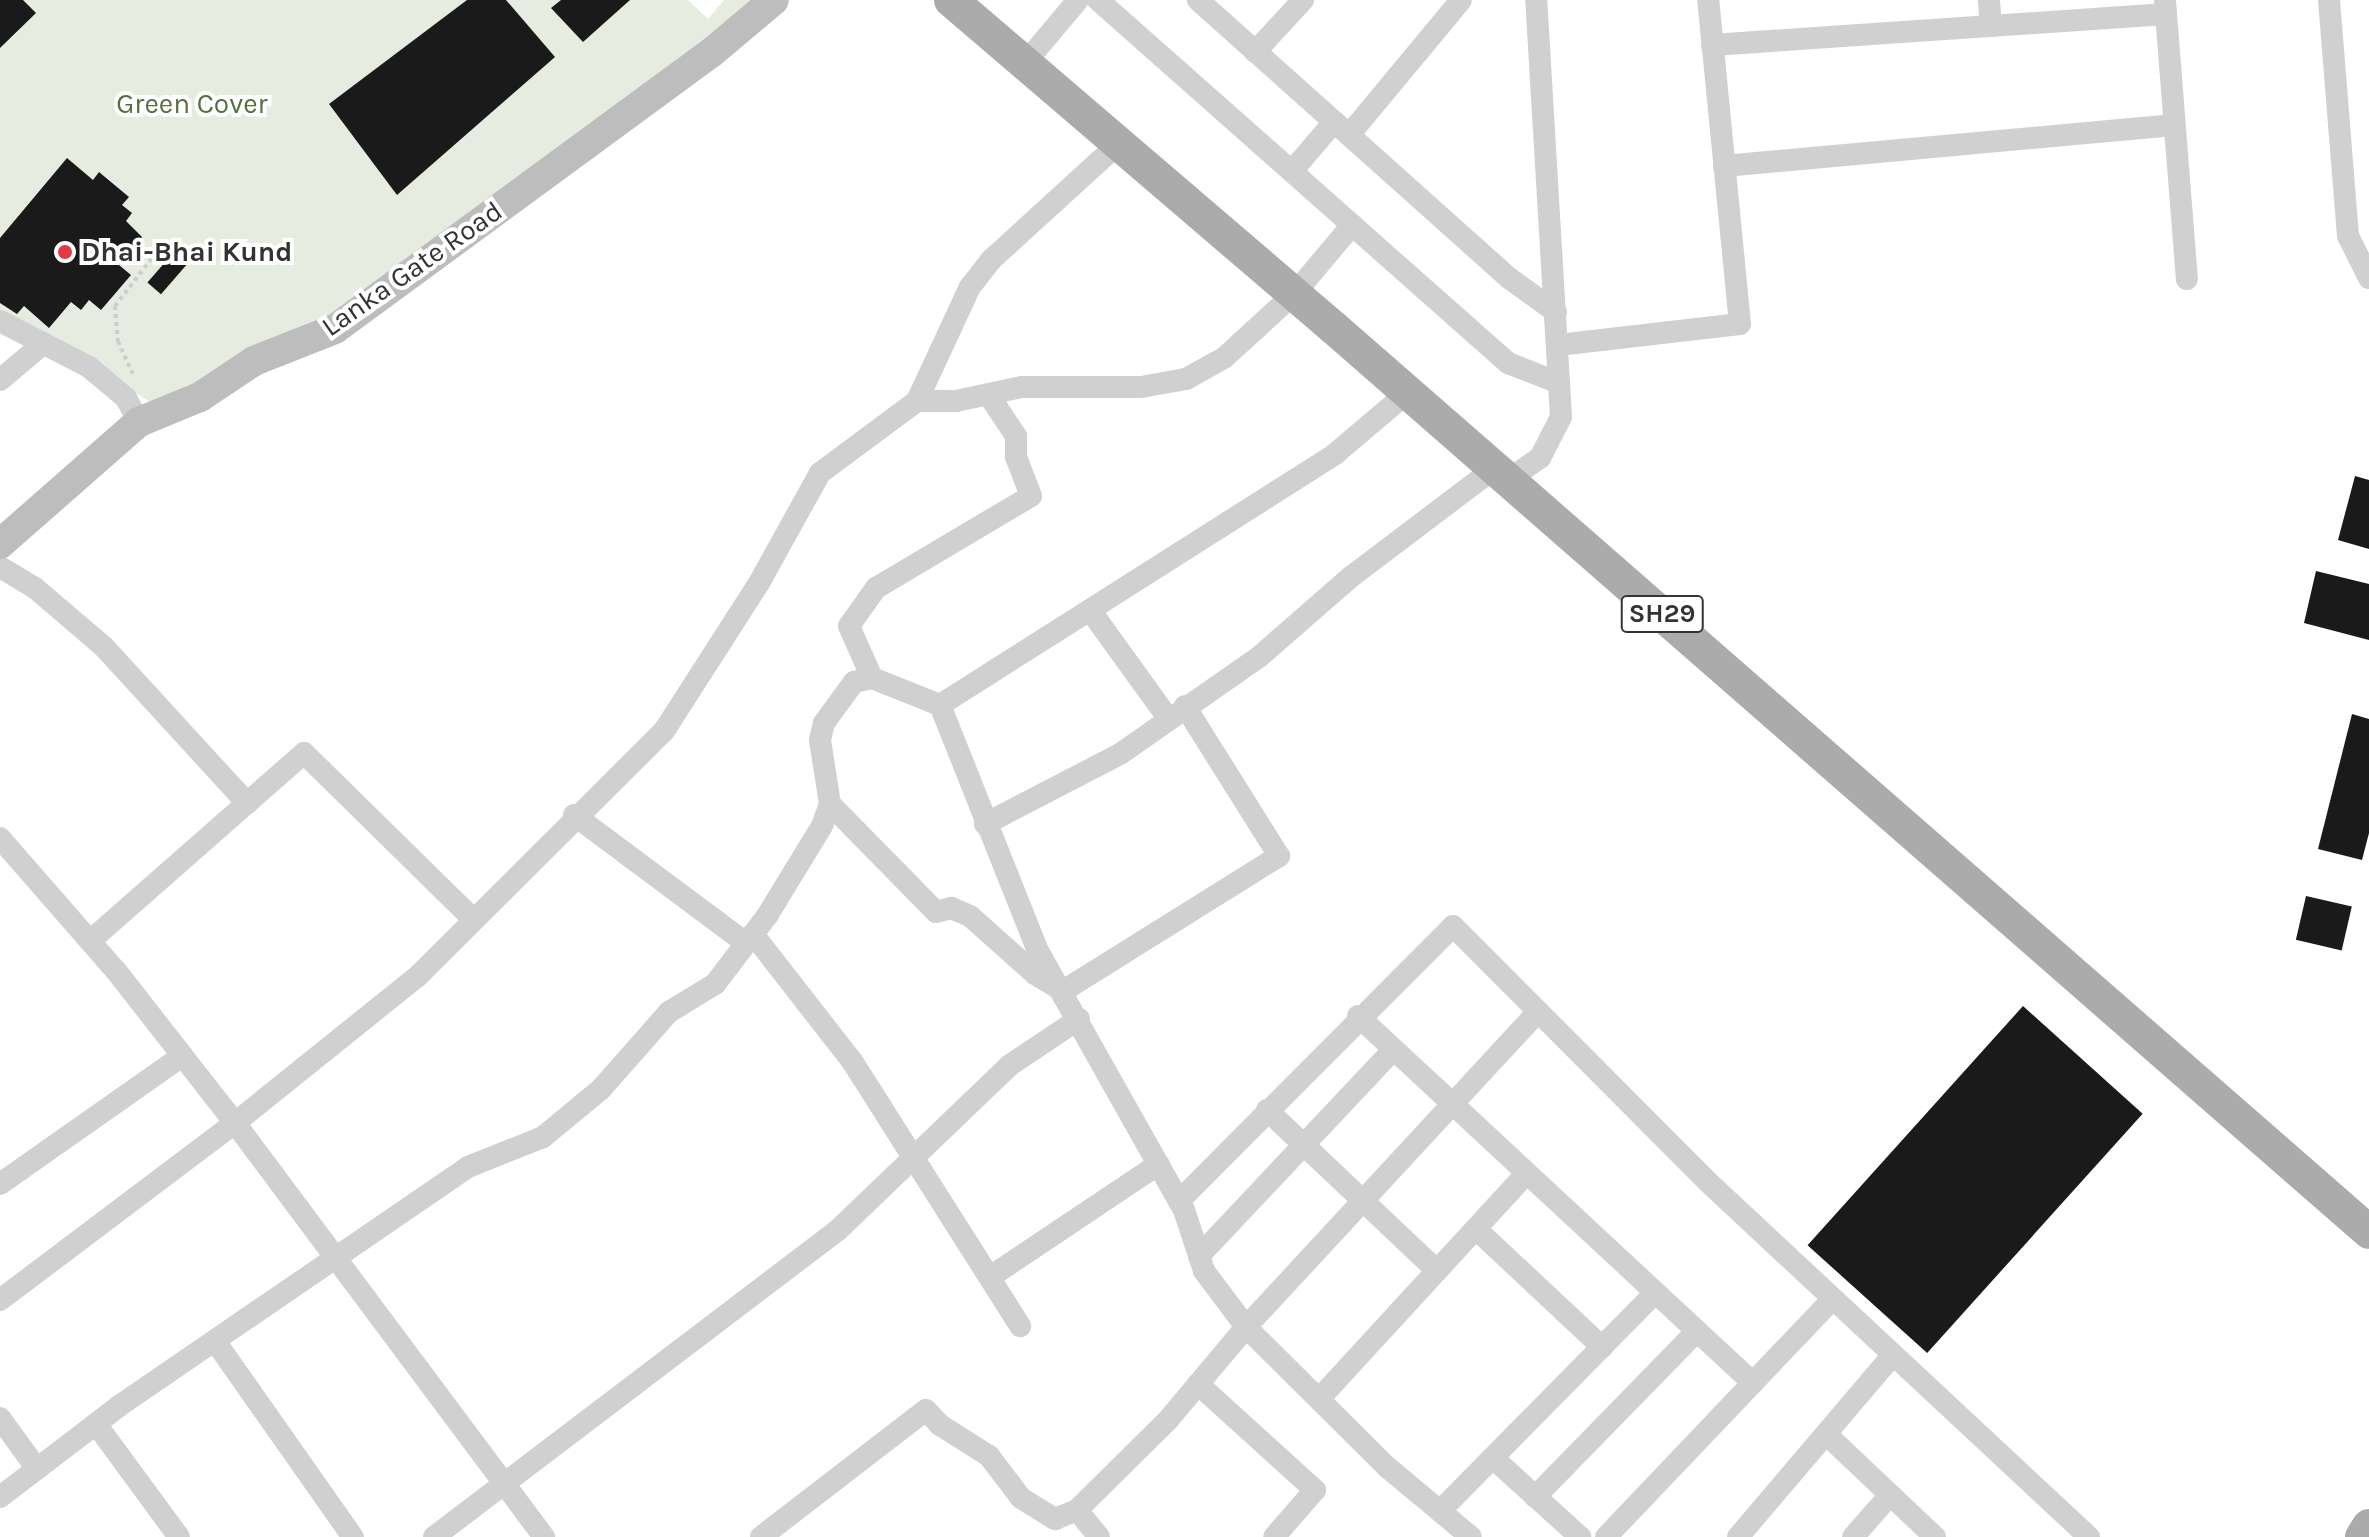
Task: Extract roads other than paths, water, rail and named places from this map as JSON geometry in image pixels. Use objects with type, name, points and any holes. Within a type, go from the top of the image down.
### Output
[{"type":"main road","name":"SH29","points":[[951,0],[1295,293],[2369,1232]]},
{"type":"main road","points":[[2362,1537],[2369,1526]]},
{"type":"street","name":"Lanka Gate Road","points":[[0,544],[149,418],[200,397],[254,361],[335,329],[711,53],[774,0]]},
{"type":"street","points":[[1025,63],[1078,0]]},
{"type":"street","points":[[1098,0],[1508,363],[1559,383]]},
{"type":"street","points":[[1198,0],[1509,278],[1556,312]]},
{"type":"street","points":[[1292,171],[1342,129],[1461,0]]},
{"type":"street","points":[[985,824],[1120,754],[1259,657],[1352,576],[1502,474],[1540,458],[1561,417],[1536,0]]},
{"type":"street","points":[[1558,345],[1740,324],[1708,0]]},
{"type":"street","points":[[1989,0],[1991,26]]},
{"type":"street","points":[[2329,0],[2348,236],[2369,278]]},
{"type":"street","points":[[1255,52],[1300,1]]},
{"type":"street","points":[[1712,45],[1991,26],[2165,7],[2187,279]]},
{"type":"street","points":[[1724,166],[2174,125]]},
{"type":"street","points":[[0,1300],[235,1123],[372,1015],[473,919],[574,815],[664,731],[685,703],[820,473],[917,401],[970,287],[991,260],[1119,143]]},
{"type":"street","points":[[917,401],[1080,383],[1141,387],[1186,379],[1224,358],[1295,293],[1352,225]]},
{"type":"street","points":[[0,321],[89,367],[149,418]]},
{"type":"street","points":[[0,380],[44,343]]},
{"type":"street","points":[[940,705],[1090,610],[1152,566],[1335,454],[1408,392]]},
{"type":"street","points":[[872,678],[849,626],[876,588],[1031,496],[1016,457],[1016,436],[988,394]]},
{"type":"street","points":[[0,567],[35,588],[104,647],[247,803]]},
{"type":"street","points":[[1063,991],[1279,856],[1177,712],[1090,610]]},
{"type":"street","points":[[0,1497],[96,1424],[468,1167],[543,1137],[601,1089],[669,1012],[715,984],[749,939],[822,826],[830,804],[820,740],[824,723],[854,682],[872,678],[940,705],[1038,951],[1179,1201],[1204,1271],[1246,1327],[1319,1399],[1471,1537]]},
{"type":"street","points":[[90,941],[304,753],[473,919]]},
{"type":"street","points":[[830,804],[936,912],[951,908],[970,916],[1035,974],[1063,991]]},
{"type":"street","points":[[574,815],[749,939],[852,1061],[914,1154],[1020,1326]]},
{"type":"street","points":[[4,851],[90,941],[235,1123],[544,1537]]},
{"type":"street","points":[[1179,1201],[1358,1016],[1453,926],[1833,1299],[2089,1537]]},
{"type":"street","points":[[762,1537],[926,1410],[940,1425],[989,1456],[1021,1498],[1055,1519],[1077,1510],[1198,1384],[1246,1327],[1538,1012]]},
{"type":"street","points":[[1358,1016],[1451,1106],[1753,1383]]},
{"type":"street","points":[[434,1537],[838,1230],[1010,1065],[1079,1019]]},
{"type":"street","points":[[1199,1256],[1393,1050]]},
{"type":"street","points":[[0,1184],[182,1056]]},
{"type":"street","points":[[1267,1110],[1437,1271]]},
{"type":"street","points":[[990,1277],[1159,1164]]},
{"type":"street","points":[[1319,1399],[1526,1174]]},
{"type":"street","points":[[1476,1229],[1602,1347]]},
{"type":"street","points":[[1440,1511],[1655,1293]]},
{"type":"street","points":[[1606,1537],[1833,1299]]},
{"type":"street","points":[[1535,1497],[1697,1331]]},
{"type":"street","points":[[215,1341],[353,1537]]},
{"type":"street","points":[[1738,1537],[1893,1355]]},
{"type":"street","points":[[1198,1384],[1315,1490],[1274,1537]]},
{"type":"street","points":[[0,1418],[37,1469]]},
{"type":"street","points":[[96,1424],[179,1537]]},
{"type":"street","points":[[1826,1434],[1935,1537]]},
{"type":"street","points":[[1493,1458],[1580,1537]]},
{"type":"street","points":[[1853,1537],[1890,1495]]},
{"type":"street","points":[[1077,1510],[1099,1537]]},
{"type":"place","name":"Dhai-Bhai Kund","points":[[65,252]]},
{"type":"park label","name":"Green Cover","points":[[192,104]]}]
